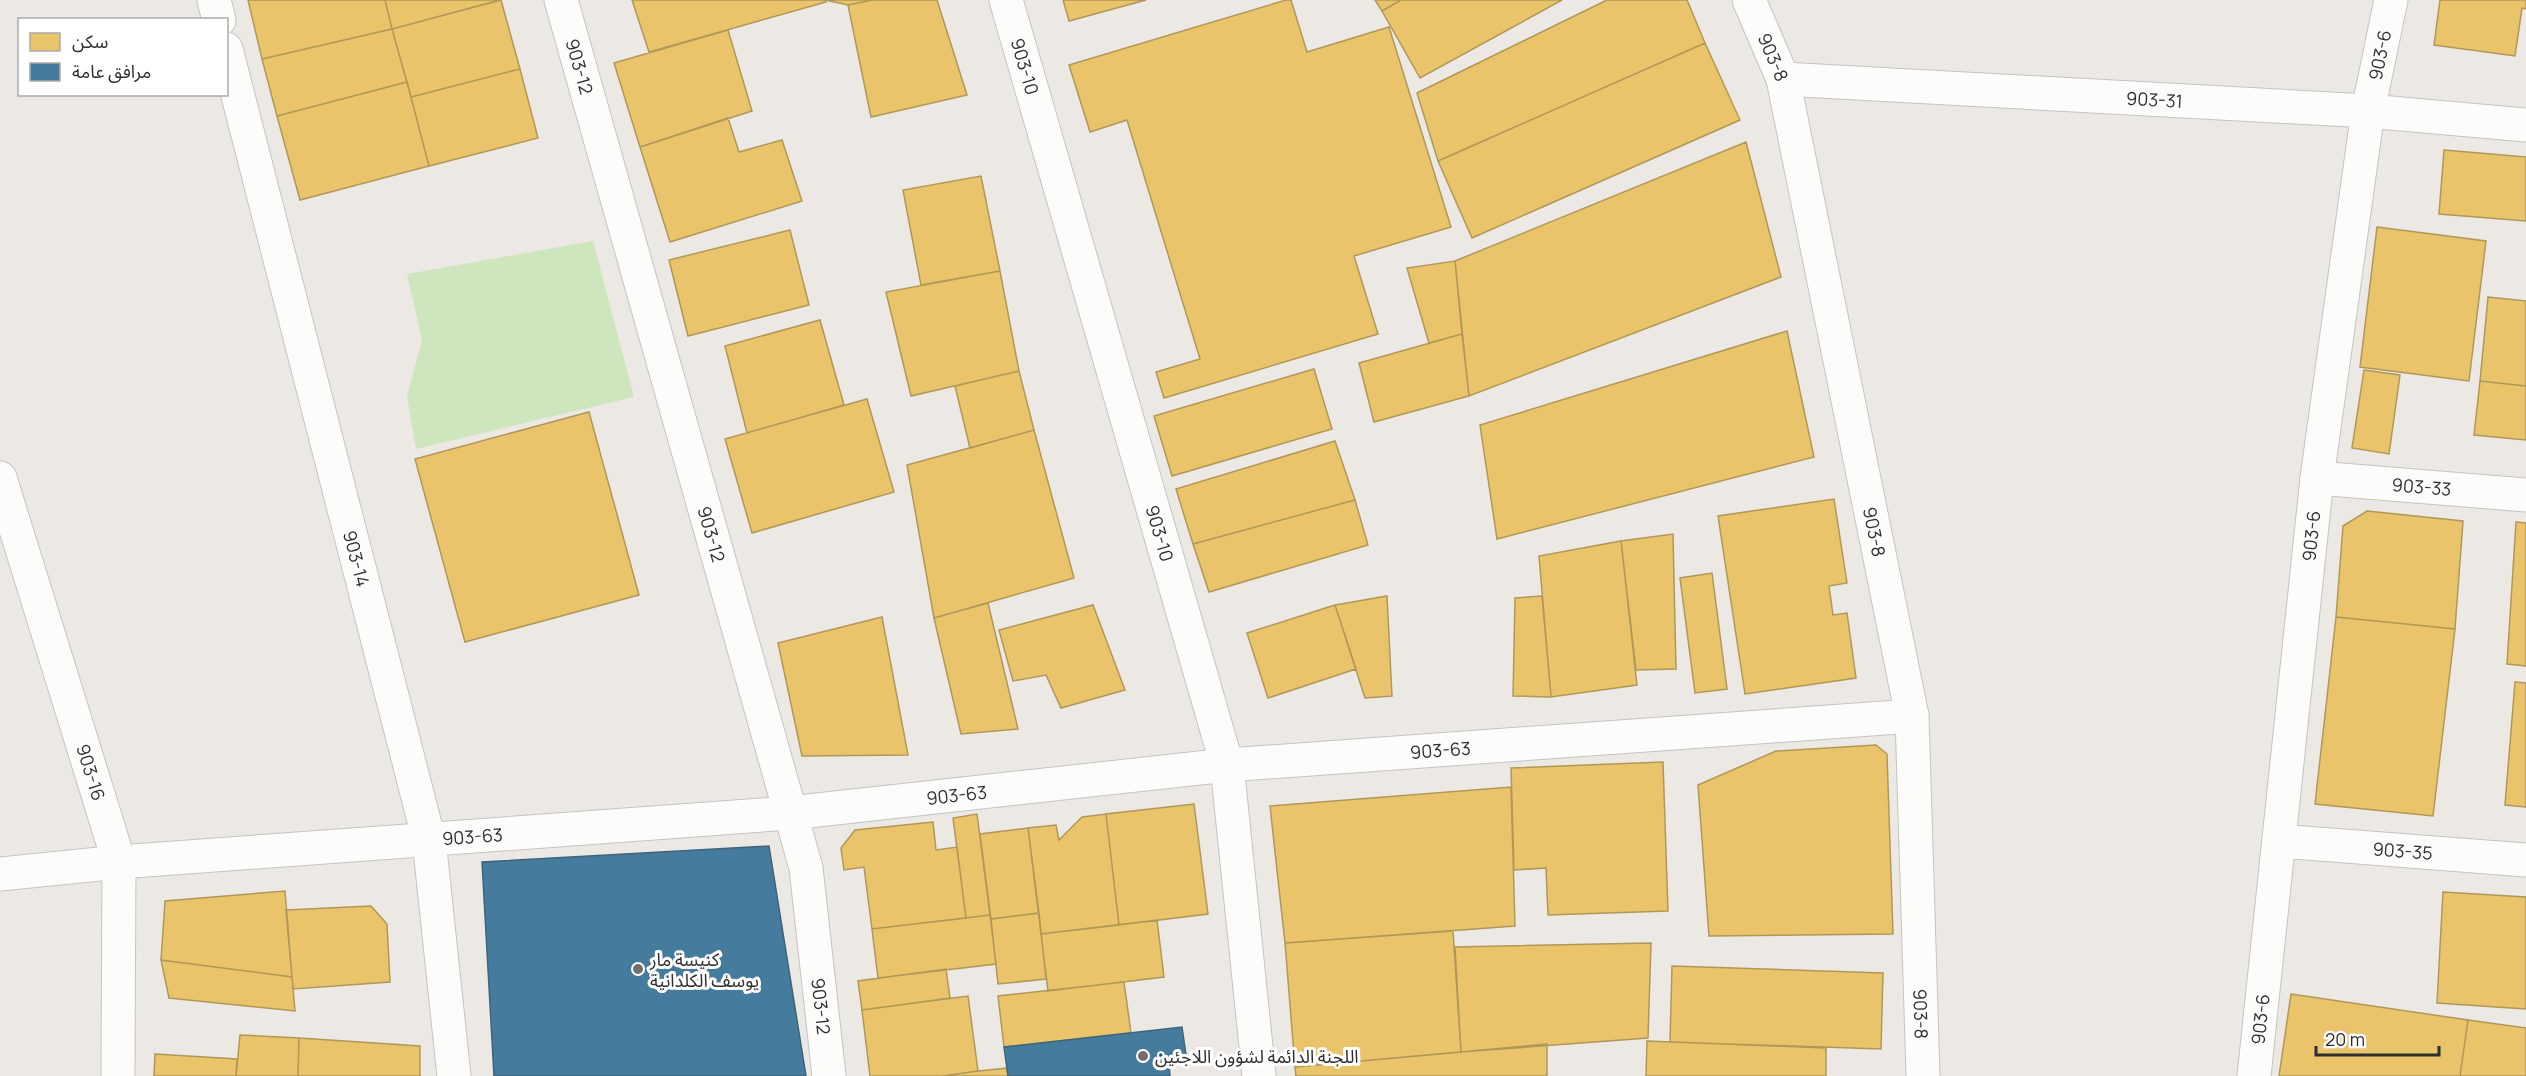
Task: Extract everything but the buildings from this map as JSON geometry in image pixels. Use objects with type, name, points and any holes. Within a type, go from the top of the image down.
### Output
[{"type":"street","points":[[214,0],[218,18]]},
{"type":"street","name":"903-12","points":[[561,0],[806,868],[829,1076]]},
{"type":"street","name":"903-10","points":[[1006,0],[1227,765],[1259,1076]]},
{"type":"street","name":"903-8","points":[[1749,0],[1783,79],[1912,716],[1923,1076]]},
{"type":"street","name":"903-6","points":[[2254,1076],[2317,478],[2368,111],[2391,0]]},
{"type":"street","name":"903-14","points":[[228,57],[429,840],[454,1076]]},
{"type":"street","name":"903-31","points":[[1783,79],[2368,111],[2526,125]]},
{"type":"street","name":"903-16","points":[[0,478],[119,862],[118,1076]]},
{"type":"street","name":"903-33","points":[[2317,478],[2526,495]]},
{"type":"street","name":"903-63","points":[[0,874],[119,862],[790,813],[1227,765],[1912,716]]},
{"type":"street","name":"903-35","points":[[2279,841],[2526,860]]},
{"type":"green space","points":[[593,241],[634,397],[416,449],[407,396],[422,340],[407,274]]},
{"type":"place","name":"كنيسة مار يوسف الكلدانية","points":[[638,969]]},
{"type":"place","name":"اللجنة الدائمة لشؤون اللاجئين","points":[[1143,1056]]}]
